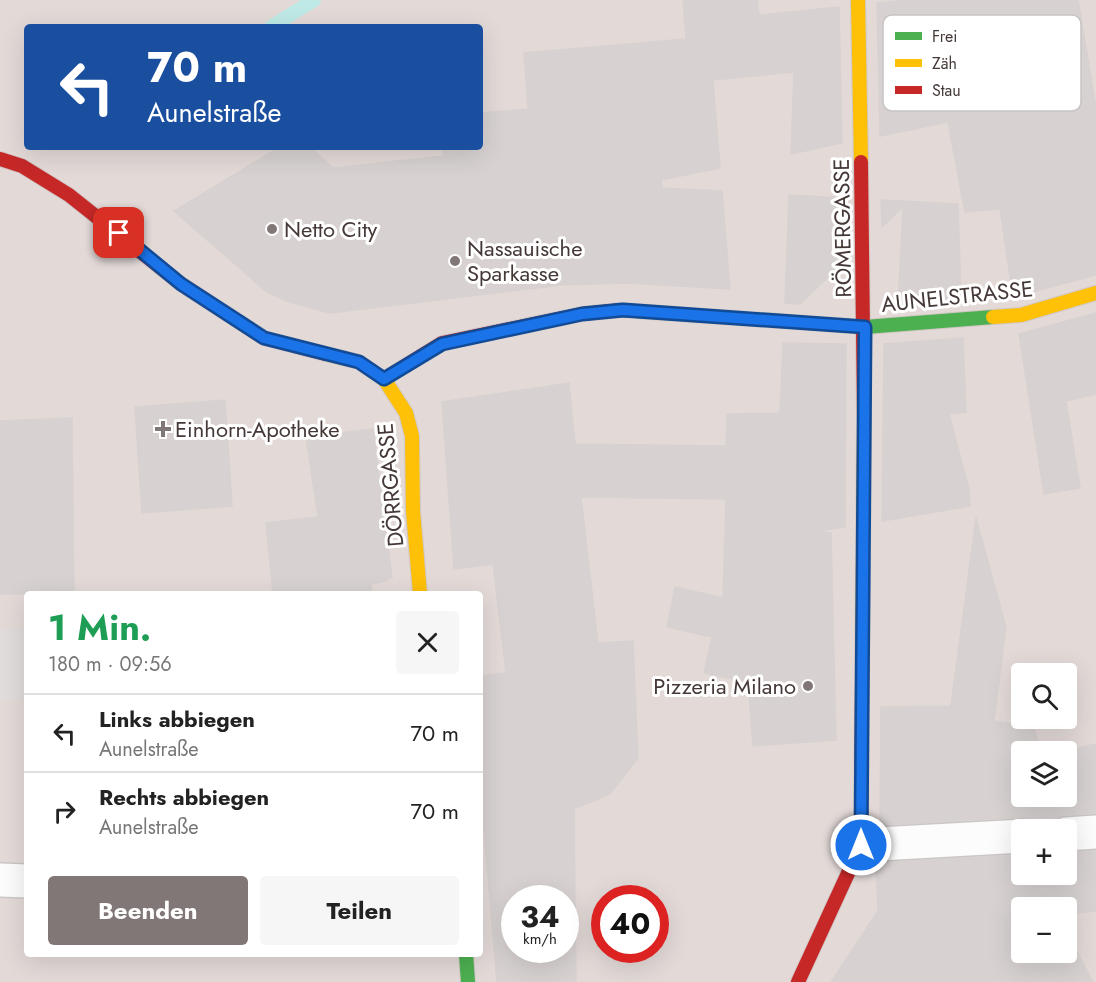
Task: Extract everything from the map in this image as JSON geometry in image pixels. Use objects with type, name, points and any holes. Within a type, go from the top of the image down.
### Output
[{"type":"street","name":"RÖMERGASSE","points":[[798,982],[861,845],[865,327],[858,0]]},
{"type":"street","points":[[0,159],[22,166],[69,195],[181,284],[264,338],[359,362],[384,379]]},
{"type":"street","name":"AUNELSTRASSE","points":[[384,379],[442,344],[582,314],[623,310],[865,327],[1021,315],[1096,293]]},
{"type":"street","name":"DÖRRGASSE","points":[[384,379],[406,413],[411,436],[413,511],[420,591]]},
{"type":"street","points":[[1077,833],[1096,832]]},
{"type":"street","points":[[861,845],[1011,837]]},
{"type":"street","points":[[0,880],[24,881]]},
{"type":"street","points":[[466,957],[468,982]]},
{"type":"shaded area","points":[[0,0],[1096,0],[1096,982],[0,982]]},
{"type":"shaded area","points":[[24,628],[24,699],[0,701],[0,630]]},
{"type":"building","points":[[683,0],[757,0],[759,15],[839,7],[842,143],[791,154],[794,72],[713,80],[720,168],[661,180],[662,188],[722,191],[730,289],[627,283],[562,285],[330,313],[289,302],[267,292],[174,211],[275,150],[313,150],[333,168],[443,156],[442,150],[483,150],[483,113],[528,109],[524,53],[686,39]]},
{"type":"building","points":[[910,0],[1078,0],[1080,15],[883,15],[883,111],[1081,111],[1081,18],[1096,108],[1096,275],[1013,297],[1000,209],[965,212],[948,122],[880,136],[877,3]]},
{"type":"building","points":[[789,195],[843,198],[845,261],[800,304],[785,303]]},
{"type":"building","points":[[881,200],[958,204],[961,301],[898,306],[903,207],[882,227]]},
{"type":"building","points":[[1096,313],[1096,394],[1066,401],[1080,488],[1044,494],[1019,334]]},
{"type":"building","points":[[963,338],[966,412],[949,414],[969,489],[970,506],[882,521],[884,344]]},
{"type":"building","points":[[783,343],[846,344],[845,527],[818,531],[831,533],[836,740],[753,746],[748,682],[704,673],[712,637],[667,627],[675,587],[723,598],[726,499],[581,497],[598,643],[633,641],[638,758],[610,794],[574,809],[575,885],[501,885],[501,963],[576,963],[576,982],[497,982],[483,819],[483,676],[506,673],[493,564],[454,569],[442,402],[569,383],[575,444],[726,446],[727,414],[780,413]]},
{"type":"building","points":[[225,400],[232,506],[142,513],[135,407]]},
{"type":"building","points":[[72,418],[74,591],[24,591],[24,594],[0,594],[0,421]]},
{"type":"building","points":[[373,429],[392,578],[371,584],[372,591],[273,591],[266,523],[318,517],[306,437]]},
{"type":"building","points":[[976,518],[1006,627],[994,721],[1011,724],[1011,729],[1034,729],[1037,741],[1011,741],[1011,807],[1077,807],[1077,748],[1096,744],[1096,813],[1064,815],[1055,819],[1021,817],[880,825],[881,707],[951,706]]},
{"type":"building","points":[[1096,851],[1096,911],[1077,913],[1077,897],[1011,897],[1011,963],[1077,963],[1077,952],[1093,982],[831,982],[878,911],[876,863],[1011,856],[1011,885],[1077,885],[1077,852]]},
{"type":"waterway","points":[[276,24],[314,0]]},
{"type":"traffic: fast","points":[[621,310],[865,327],[993,317]]},
{"type":"traffic: fast","points":[[466,957],[468,982]]},
{"type":"traffic: slow","points":[[858,0],[861,162]]},
{"type":"traffic: slow","points":[[993,317],[1021,315],[1096,293]]},
{"type":"traffic: slow","points":[[326,354],[359,362],[384,379],[406,413],[412,436],[413,511],[420,591]]},
{"type":"traffic: slow","points":[[862,684],[864,418]]},
{"type":"traffic: jam","points":[[0,159],[22,166],[69,195],[181,284],[264,338],[326,354]]},
{"type":"traffic: jam","points":[[861,162],[864,418]]},
{"type":"traffic: jam","points":[[384,379],[442,343],[582,314],[621,310]]},
{"type":"traffic: jam","points":[[798,982],[861,845],[862,684]]},
{"type":"place","name":"Netto City","points":[[272,229]]},
{"type":"place","name":"Nassauische Sparkasse","points":[[455,261]]},
{"type":"place","name":"Einhorn-Apotheke","points":[[163,429]]},
{"type":"place","name":"Pizzeria Milano","points":[[808,686]]},
{"type":"route","points":[[119,233],[181,284],[264,338],[359,362],[384,379],[442,344],[582,314],[623,310],[865,327],[861,845]]}]
